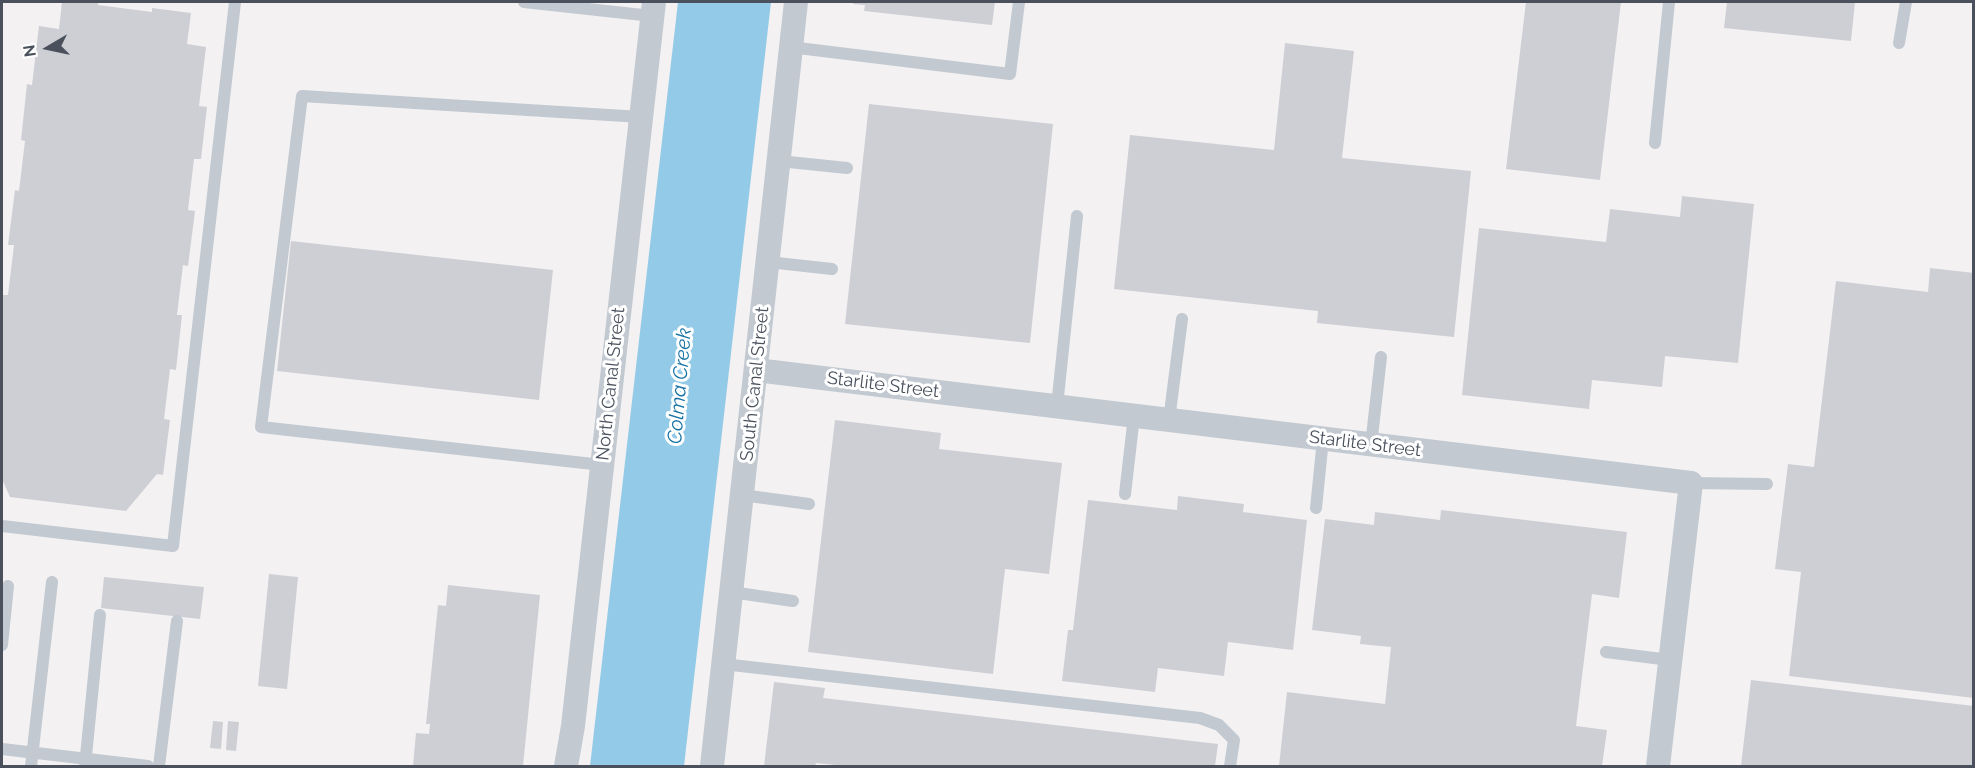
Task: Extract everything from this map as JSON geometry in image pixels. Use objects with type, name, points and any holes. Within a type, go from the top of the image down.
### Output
[{"type":"street","name":"South Canal Street","points":[[712,766],[796,2]]},
{"type":"street","name":"North Canal Street","points":[[566,766],[573,726],[653,9]]},
{"type":"street","name":"Starlite Street","points":[[756,370],[1691,483]]},
{"type":"street","points":[[1658,766],[1691,483]]},
{"type":"lane","points":[[2,526],[173,546],[235,2]]},
{"type":"lane","points":[[524,2],[653,9]]},
{"type":"lane","points":[[790,47],[1010,74],[1019,2]]},
{"type":"lane","points":[[1654,143],[1669,2]]},
{"type":"lane","points":[[1899,43],[1906,2]]},
{"type":"lane","points":[[602,465],[261,427],[302,96],[641,117]]},
{"type":"lane","points":[[779,161],[847,168]]},
{"type":"lane","points":[[1057,406],[1077,216]]},
{"type":"lane","points":[[768,262],[832,269]]},
{"type":"lane","points":[[1169,420],[1182,319]]},
{"type":"lane","points":[[1371,445],[1381,357]]},
{"type":"lane","points":[[1125,494],[1134,416]]},
{"type":"lane","points":[[1316,508],[1323,439]]},
{"type":"lane","points":[[1691,483],[1767,484]]},
{"type":"lane","points":[[742,495],[809,504]]},
{"type":"lane","points":[[31,766],[52,582]]},
{"type":"lane","points":[[2,645],[8,586]]},
{"type":"lane","points":[[731,592],[793,601]]},
{"type":"lane","points":[[85,763],[100,615]]},
{"type":"lane","points":[[159,766],[177,621]]},
{"type":"lane","points":[[1606,652],[1670,660]]},
{"type":"lane","points":[[723,664],[1200,718],[1219,725],[1234,740],[1230,766]]},
{"type":"lane","points":[[2,749],[85,763],[148,766]]},
{"type":"water","name":"Colma Creek","points":[[678,2],[771,2],[684,766],[590,766]]},
{"type":"building","points":[[62,2],[98,2],[98,5],[152,12],[152,8],[191,13],[187,44],[206,47],[199,106],[207,107],[201,159],[194,159],[188,210],[195,211],[188,266],[183,265],[177,315],[182,315],[176,370],[170,369],[164,419],[170,420],[163,475],[157,474],[126,511],[10,497],[2,479],[2,295],[8,295],[14,245],[8,245],[15,190],[19,191],[25,141],[21,140],[27,84],[32,85],[39,26],[59,29]]},
{"type":"building","points":[[853,2],[995,2],[992,25],[864,11],[865,5],[853,4]]},
{"type":"building","points":[[1526,2],[1621,2],[1600,180],[1506,169]]},
{"type":"building","points":[[1727,2],[1855,2],[1851,41],[1724,28]]},
{"type":"building","points":[[1285,43],[1354,51],[1342,158],[1471,171],[1454,337],[1317,323],[1318,311],[1114,289],[1130,135],[1274,150]]},
{"type":"building","points":[[869,104],[1053,124],[1030,343],[845,324]]},
{"type":"building","points":[[1682,196],[1754,204],[1738,363],[1665,356],[1662,387],[1592,380],[1589,409],[1462,395],[1479,228],[1606,242],[1610,209],[1680,217]]},
{"type":"building","points":[[291,241],[553,270],[539,400],[277,371]]},
{"type":"building","points":[[1930,268],[1974,273],[1974,698],[1789,676],[1801,572],[1775,569],[1788,464],[1814,467],[1836,281],[1928,292]]},
{"type":"building","points":[[835,420],[941,433],[939,449],[1062,463],[1049,574],[1005,569],[993,674],[808,652]]},
{"type":"building","points":[[1178,496],[1244,504],[1243,512],[1307,520],[1293,650],[1228,642],[1224,676],[1158,668],[1155,692],[1062,681],[1068,630],[1073,630],[1088,500],[1177,510]]},
{"type":"building","points":[[1441,510],[1627,532],[1619,598],[1592,594],[1576,726],[1607,730],[1602,766],[1279,766],[1287,692],[1385,704],[1391,647],[1360,644],[1361,636],[1312,630],[1325,519],[1374,525],[1375,512],[1440,520]]},
{"type":"building","points":[[269,574],[298,577],[287,689],[258,686]]},
{"type":"building","points":[[104,577],[204,587],[200,619],[101,608]]},
{"type":"building","points":[[448,585],[540,595],[523,766],[413,766],[416,733],[429,734],[430,724],[426,724],[438,605],[446,606]]},
{"type":"building","points":[[1751,680],[1974,706],[1974,766],[1741,766]]},
{"type":"building","points":[[774,682],[825,688],[823,698],[1218,744],[1215,766],[846,766],[816,763],[815,766],[764,766]]},
{"type":"building","points":[[213,721],[223,722],[221,749],[210,748]]},
{"type":"building","points":[[228,721],[239,722],[236,751],[226,750]]}]
